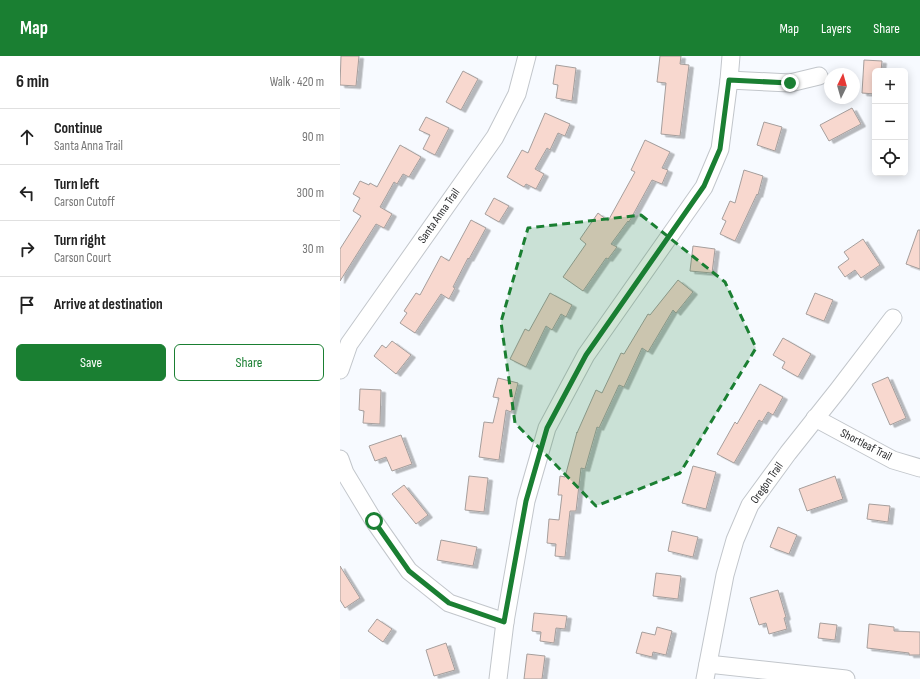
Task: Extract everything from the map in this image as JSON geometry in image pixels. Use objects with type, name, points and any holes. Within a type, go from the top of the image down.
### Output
[{"type":"street","name":"Santa Anna Trail","points":[[340,370],[349,344],[495,137],[517,94],[527,56]]},
{"type":"street","points":[[498,679],[504,622],[526,501],[547,428],[586,355],[704,186],[720,149],[731,56]]},
{"type":"street","points":[[729,80],[790,83],[819,76]]},
{"type":"street","name":"Oregon Trail","points":[[707,671],[725,575],[735,540],[750,505],[788,453],[893,318]]},
{"type":"street","name":"Shortleaf Trail","points":[[815,418],[893,460],[920,468]]},
{"type":"street","points":[[340,459],[345,473],[374,521],[409,571],[449,603],[504,622]]},
{"type":"street","points":[[707,671],[846,679]]},
{"type":"highlighted area","points":[[641,215],[725,282],[756,348],[680,473],[596,506],[515,423],[501,322],[528,228]]},
{"type":"building","points":[[341,56],[359,56],[356,86],[340,85]]},
{"type":"building","points":[[660,56],[681,56],[680,64],[689,65],[680,136],[661,134],[666,83],[657,82]]},
{"type":"building","points":[[864,60],[882,61],[881,68],[872,68],[872,94],[862,93]]},
{"type":"building","points":[[556,65],[576,68],[572,101],[556,98],[558,85],[553,84]]},
{"type":"building","points":[[463,71],[478,79],[461,110],[446,102]]},
{"type":"building","points":[[852,108],[861,124],[829,141],[820,125]]},
{"type":"building","points":[[545,113],[570,124],[565,136],[558,133],[550,150],[547,148],[535,169],[544,174],[536,189],[526,184],[524,187],[507,177],[522,150],[528,153]]},
{"type":"building","points":[[426,117],[449,128],[435,155],[423,149],[430,135],[419,130]]},
{"type":"building","points":[[764,122],[782,127],[775,151],[757,145]]},
{"type":"building","points":[[645,140],[670,152],[662,168],[668,170],[662,184],[652,180],[629,222],[628,221],[611,244],[617,247],[608,259],[606,258],[583,291],[563,277],[586,244],[580,239],[598,213],[608,221],[635,172],[631,170]]},
{"type":"building","points":[[400,145],[421,157],[409,177],[403,174],[397,184],[394,182],[380,207],[392,214],[384,228],[376,224],[340,281],[340,249],[361,216],[353,211],[360,198],[353,194],[360,181],[369,185],[370,183],[377,187]]},
{"type":"building","points":[[744,170],[763,176],[758,195],[757,194],[735,241],[720,234],[726,221],[722,219],[730,201],[735,203]]},
{"type":"building","points":[[494,198],[509,206],[499,222],[485,214]]},
{"type":"building","points":[[471,220],[486,228],[469,259],[468,258],[453,287],[455,288],[449,299],[441,294],[415,333],[400,323],[407,313],[404,311],[416,293],[420,295],[441,256],[449,261]]},
{"type":"building","points":[[918,230],[920,230],[920,269],[906,264]]},
{"type":"building","points":[[863,239],[880,265],[861,278],[855,270],[845,277],[838,267],[849,259],[844,252]]},
{"type":"building","points":[[693,246],[715,249],[712,273],[690,271]]},
{"type":"building","points":[[678,280],[693,292],[676,313],[673,310],[648,352],[642,348],[624,387],[619,385],[599,428],[597,427],[585,469],[581,468],[576,511],[570,511],[565,557],[555,556],[556,544],[547,543],[549,519],[559,520],[562,495],[558,495],[560,476],[565,477],[577,432],[596,390],[602,393],[621,353],[624,354],[648,314],[650,315]]},
{"type":"building","points":[[550,293],[572,305],[566,317],[561,314],[552,330],[546,326],[526,367],[510,359],[525,329],[529,331]]},
{"type":"building","points":[[815,293],[833,300],[824,321],[806,314]]},
{"type":"building","points":[[783,338],[811,354],[798,377],[782,368],[785,362],[773,355]]},
{"type":"building","points":[[392,341],[411,355],[396,374],[374,356],[382,345],[386,348]]},
{"type":"building","points":[[888,377],[906,418],[890,425],[872,384]]},
{"type":"building","points":[[498,378],[518,383],[511,412],[506,410],[499,460],[479,457],[484,422],[493,423],[499,398],[493,397]]},
{"type":"building","points":[[760,384],[783,397],[773,415],[768,412],[762,422],[759,420],[734,463],[717,454],[735,422],[737,424]]},
{"type":"building","points":[[360,389],[381,390],[380,424],[363,423],[364,411],[359,410]]},
{"type":"building","points":[[401,435],[412,464],[392,471],[386,457],[375,461],[369,446]]},
{"type":"building","points":[[693,466],[716,472],[706,509],[682,503]]},
{"type":"building","points":[[469,476],[488,478],[484,512],[465,510]]},
{"type":"building","points":[[835,476],[843,499],[807,511],[799,489]]},
{"type":"building","points":[[404,485],[428,515],[416,524],[392,494]]},
{"type":"building","points":[[869,504],[890,506],[888,522],[867,519]]},
{"type":"building","points":[[778,527],[797,535],[789,554],[770,547]]},
{"type":"building","points":[[672,531],[698,537],[693,557],[668,551]]},
{"type":"building","points":[[441,540],[477,547],[473,566],[437,560]]},
{"type":"building","points":[[340,566],[360,598],[345,608],[340,600]]},
{"type":"building","points":[[656,573],[681,576],[678,599],[653,596]]},
{"type":"building","points":[[778,590],[786,617],[784,618],[787,629],[769,634],[766,623],[759,625],[750,598]]},
{"type":"building","points":[[534,613],[567,616],[565,629],[556,628],[554,643],[540,641],[541,632],[532,631]]},
{"type":"building","points":[[377,619],[392,629],[383,642],[368,631]]},
{"type":"building","points":[[820,623],[837,625],[835,640],[818,638]]},
{"type":"building","points":[[869,624],[894,627],[894,631],[920,632],[920,655],[909,655],[909,653],[867,648]]},
{"type":"building","points":[[657,627],[672,631],[666,655],[653,652],[652,657],[636,653],[642,632],[655,635]]},
{"type":"building","points":[[446,643],[455,670],[434,676],[426,650]]},
{"type":"building","points":[[527,654],[545,656],[542,679],[524,679]]},
{"type":"route","points":[[374,521],[409,571],[449,603],[504,622],[526,501],[547,428],[586,355],[704,186],[720,149],[729,80],[790,83]]}]
